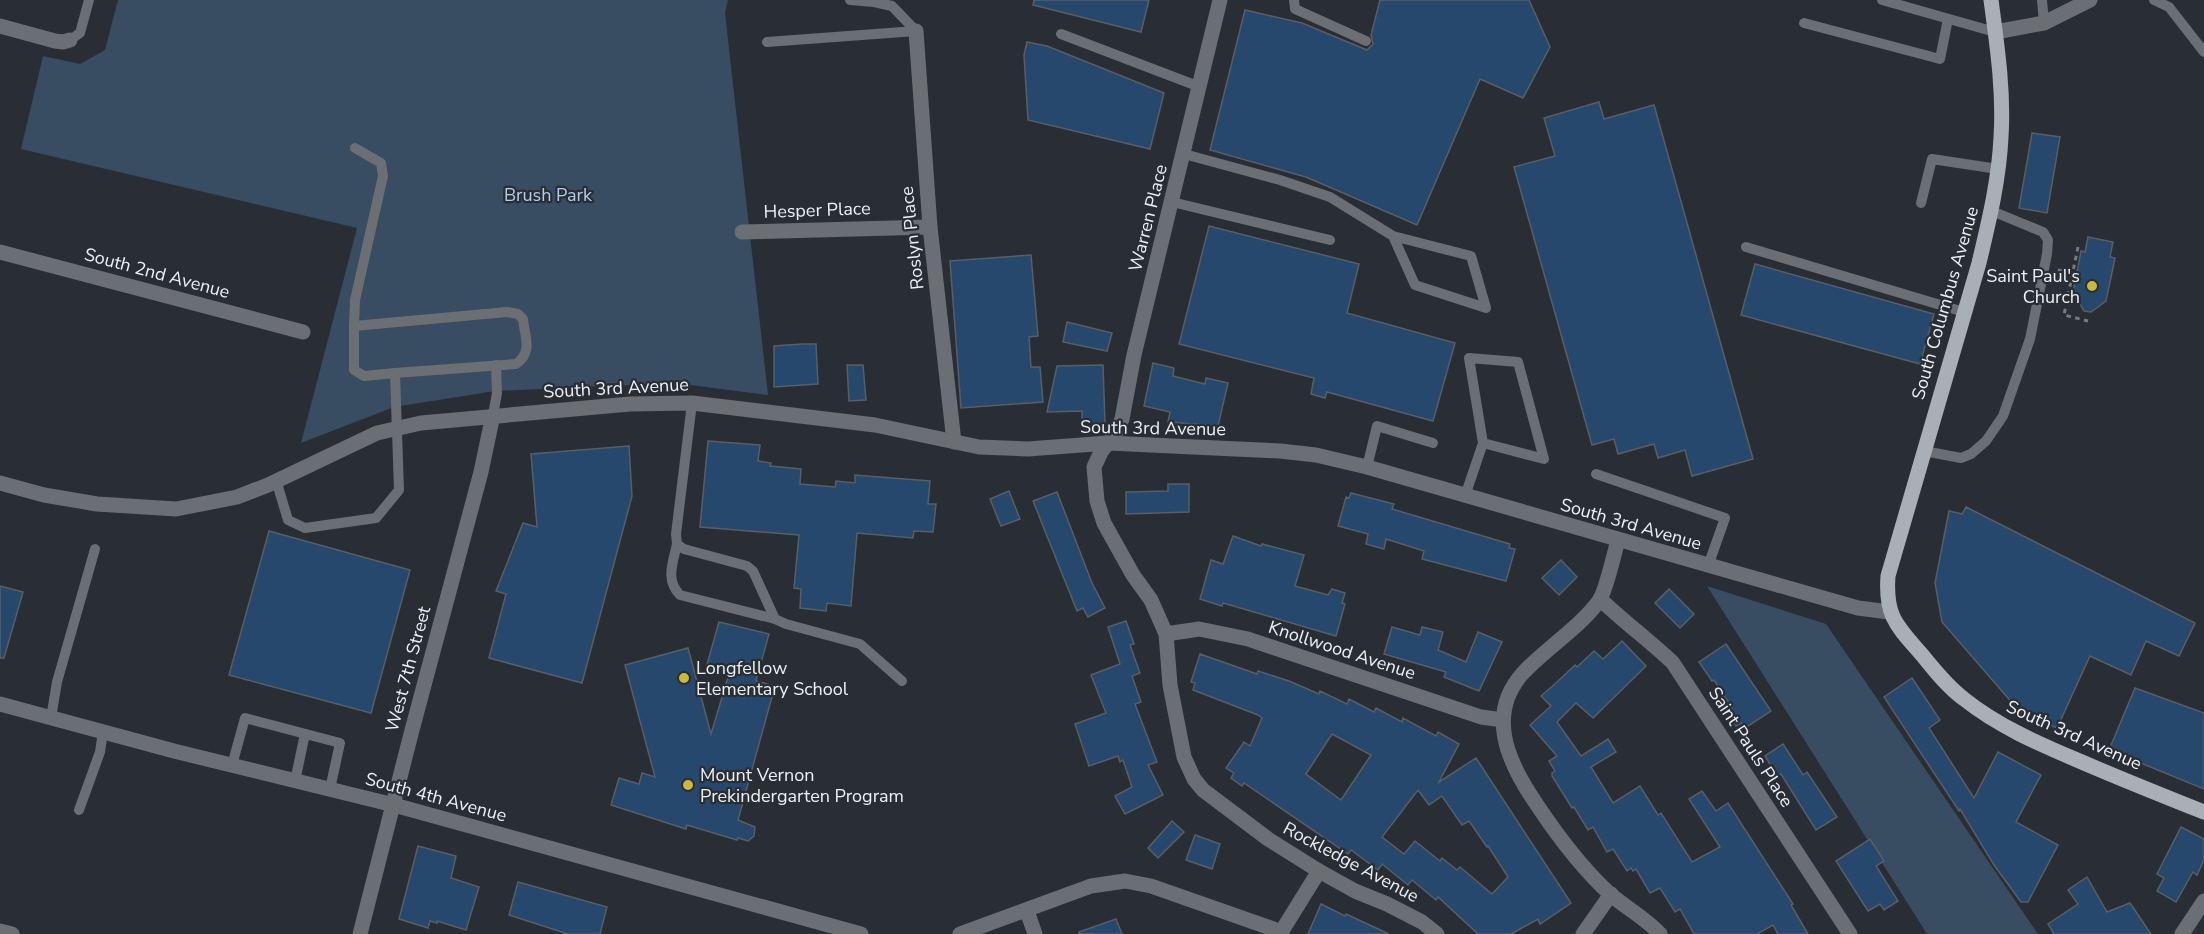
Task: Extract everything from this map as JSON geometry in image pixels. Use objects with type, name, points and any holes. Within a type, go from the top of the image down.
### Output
[{"type":"main road","name":"South Columbus Avenue","points":[[1890,612],[1887,591],[1888,576],[1992,211],[2002,111],[1999,62],[1991,0]]},
{"type":"main road","name":"South 3rd Avenue","points":[[1890,612],[1899,628],[1942,678],[1962,698],[1988,717],[2029,740],[2204,812]]},
{"type":"street","name":"Warren Place","points":[[1108,443],[1122,419],[1134,355],[1220,0]]},
{"type":"street","points":[[1995,32],[2044,23],[2090,0]]},
{"type":"street","points":[[0,26],[63,42],[70,40]]},
{"type":"street","name":"Roslyn Place","points":[[916,30],[930,227],[954,442]]},
{"type":"street","name":"Hesper Place","points":[[742,232],[930,227]]},
{"type":"street","name":"South 2nd Avenue","points":[[0,252],[303,332]]},
{"type":"street","name":"South 3rd Avenue","points":[[0,483],[44,495],[97,504],[176,509],[237,497],[377,433],[421,423],[630,404],[692,403],[875,425],[979,447],[1028,449],[1108,443],[1280,451],[1316,455],[1367,467],[1858,608],[1890,612]]},
{"type":"street","name":"West 7th Street","points":[[360,934],[481,472],[493,415]]},
{"type":"street","name":"Rockledge Avenue","points":[[1108,443],[1094,467],[1097,501],[1104,523],[1133,575],[1151,600],[1166,634],[1170,685],[1184,757],[1194,779],[1203,790],[1268,839],[1355,891],[1388,904],[1422,922],[1437,934]]},
{"type":"street","points":[[1618,540],[1600,599],[1518,679],[1507,701],[1503,720],[1505,742],[1523,784],[1578,862],[1611,894],[1660,934]]},
{"type":"street","name":"Saint Pauls Place","points":[[1600,599],[1673,663],[1850,934]]},
{"type":"street","name":"Knollwood Avenue","points":[[1166,634],[1199,629],[1248,639],[1481,717],[1503,720]]},
{"type":"street","name":"South 4th Avenue","points":[[0,704],[394,805],[861,934]]},
{"type":"street","points":[[960,934],[1091,886],[1125,881],[1151,886],[1281,933],[1319,871]]},
{"type":"street","points":[[1583,934],[1611,894]]},
{"type":"street","points":[[2182,934],[2204,901]]},
{"type":"street","points":[[1027,911],[1035,934]]},
{"type":"street","points":[[0,931],[12,934]]},
{"type":"lane","points":[[70,40],[80,33],[89,0]]},
{"type":"lane","points":[[850,0],[892,6],[916,30]]},
{"type":"lane","points":[[1294,0],[1295,9],[1366,41]]},
{"type":"lane","points":[[1882,0],[1995,32]]},
{"type":"lane","points":[[2042,0],[2044,23]]},
{"type":"lane","points":[[2154,0],[2169,7],[2204,52]]},
{"type":"lane","points":[[1804,22],[1940,59],[1948,19]]},
{"type":"lane","points":[[767,42],[916,30]]},
{"type":"lane","points":[[1061,34],[1200,87]]},
{"type":"lane","points":[[354,326],[507,312],[518,314],[523,319],[527,351],[525,357],[516,364],[364,376],[354,370],[354,326],[356,300],[383,176],[381,163],[355,148]]},
{"type":"lane","points":[[1184,154],[1280,180],[1330,197],[1394,236],[1471,256],[1486,308],[1415,285],[1394,236]]},
{"type":"lane","points":[[1921,203],[1932,159],[1998,169]]},
{"type":"lane","points":[[1172,202],[1330,240]]},
{"type":"lane","points":[[1924,451],[1961,458],[1971,454],[1986,441],[2003,416],[2030,339],[2048,240],[2043,232],[1992,211]]},
{"type":"lane","points":[[1746,247],[1964,312]]},
{"type":"lane","points":[[1466,496],[1483,443],[1469,358],[1518,362],[1544,459],[1483,443]]},
{"type":"lane","points":[[493,415],[497,393],[496,365]]},
{"type":"lane","points":[[276,480],[288,520],[305,528],[376,518],[399,490],[395,373]]},
{"type":"lane","points":[[692,403],[676,534],[677,544],[671,578],[673,588],[680,595],[775,618],[786,624],[860,644],[902,681]]},
{"type":"lane","points":[[1367,467],[1377,426],[1433,443]]},
{"type":"lane","points":[[1596,474],[1725,518],[1708,566]]},
{"type":"lane","points":[[677,544],[684,549],[747,566],[753,572],[775,618]]},
{"type":"lane","points":[[51,718],[57,682],[95,549]]},
{"type":"lane","points":[[232,765],[244,718],[340,743],[330,789]]},
{"type":"lane","points":[[79,810],[100,752],[103,732]]},
{"type":"lane","points":[[294,781],[304,734]]},
{"type":"path","points":[[2078,247],[2064,315],[2088,321]]},
{"type":"path","points":[[2044,268],[2074,274]]},
{"type":"green space","name":"Brush Park","points":[[118,0],[728,0],[725,13],[768,395],[675,383],[495,391],[394,407],[301,443],[357,228],[21,149],[43,56],[80,64],[105,50]]},
{"type":"green space","points":[[1707,586],[1826,624],[2038,934],[1927,934]]},
{"type":"building","points":[[1034,0],[1149,0],[1141,32],[1033,5]]},
{"type":"building","points":[[1380,0],[1529,0],[1550,47],[1523,98],[1480,79],[1417,225],[1306,177],[1210,150],[1245,10],[1302,23],[1367,50],[1373,44],[1371,35]]},
{"type":"building","points":[[1027,42],[1047,46],[1164,93],[1150,149],[1028,120],[1024,55]]},
{"type":"building","points":[[1599,102],[1604,119],[1654,105],[1753,459],[1692,476],[1685,450],[1658,458],[1654,444],[1618,454],[1614,439],[1592,445],[1514,167],[1555,156],[1544,118]]},
{"type":"building","points":[[2032,133],[2060,137],[2047,213],[2019,208]]},
{"type":"building","points":[[1209,226],[1359,264],[1347,313],[1455,343],[1433,421],[1327,392],[1325,398],[1311,394],[1314,378],[1179,344]]},
{"type":"building","name":"Saint Paul's Church","points":[[2088,237],[2113,242],[2110,257],[2115,258],[2106,301],[2091,312],[2084,311],[2077,299],[2072,298],[2081,251],[2085,252]]},
{"type":"building","points":[[1031,255],[1038,336],[1029,337],[1031,367],[1040,367],[1043,402],[961,408],[950,261]]},
{"type":"building","points":[[1755,264],[1934,314],[1920,364],[1741,315]]},
{"type":"building","points":[[1067,322],[1112,333],[1107,351],[1063,342]]},
{"type":"building","points":[[816,344],[818,384],[774,387],[774,346]]},
{"type":"building","points":[[1153,363],[1174,368],[1173,376],[1205,384],[1206,378],[1228,383],[1218,426],[1168,422],[1170,412],[1144,406]]},
{"type":"building","points":[[847,365],[863,365],[866,400],[849,401]]},
{"type":"building","points":[[1103,365],[1105,423],[1100,427],[1082,428],[1082,411],[1047,412],[1057,366]]},
{"type":"building","points":[[708,441],[760,445],[758,461],[771,463],[770,466],[801,469],[800,484],[835,487],[836,481],[855,483],[855,475],[930,481],[928,504],[936,504],[933,532],[914,531],[913,538],[857,533],[851,606],[827,603],[826,611],[800,608],[801,589],[794,588],[799,535],[700,527]]},
{"type":"building","points":[[629,446],[632,496],[582,683],[489,658],[506,594],[496,591],[523,523],[537,527],[531,454]]},
{"type":"building","points":[[1168,484],[1189,484],[1189,512],[1126,514],[1126,492],[1168,491]]},
{"type":"building","points":[[1009,491],[1020,519],[1001,526],[990,499]]},
{"type":"building","points":[[1057,492],[1092,583],[1105,608],[1088,617],[1083,608],[1077,611],[1033,501]]},
{"type":"building","points":[[1351,493],[1394,504],[1392,509],[1510,544],[1509,548],[1515,549],[1506,581],[1422,559],[1424,551],[1386,539],[1384,549],[1366,544],[1368,534],[1338,526],[1346,497],[1349,498]]},
{"type":"building","points":[[1966,507],[2195,623],[2179,656],[2146,641],[2131,675],[2090,656],[2057,728],[2020,712],[1942,622],[1935,583],[1949,511],[1962,514]]},
{"type":"building","points":[[269,531],[410,570],[371,713],[229,675]]},
{"type":"building","points":[[1233,536],[1261,546],[1262,544],[1304,555],[1295,586],[1328,595],[1332,589],[1345,593],[1342,603],[1345,604],[1336,636],[1223,603],[1222,606],[1200,599],[1211,560],[1223,564]]},
{"type":"building","points":[[1561,560],[1577,577],[1559,595],[1542,578]]},
{"type":"building","points":[[0,586],[23,592],[4,658],[0,658]]},
{"type":"building","points":[[1669,589],[1694,614],[1680,628],[1655,603]]},
{"type":"building","points":[[1126,621],[1134,644],[1130,645],[1140,673],[1132,676],[1141,702],[1135,704],[1157,762],[1148,765],[1163,795],[1125,814],[1115,796],[1132,787],[1123,760],[1120,762],[1118,756],[1089,766],[1075,724],[1106,713],[1091,675],[1120,664],[1108,627]]},
{"type":"building","points":[[719,622],[769,634],[756,681],[775,686],[738,820],[755,827],[754,836],[748,841],[738,838],[737,840],[687,825],[686,829],[611,805],[619,778],[639,784],[642,773],[655,777],[625,665],[688,648],[711,734],[729,674],[706,668]]},
{"type":"building","points":[[1392,627],[1420,635],[1422,627],[1443,632],[1438,650],[1466,662],[1478,632],[1502,642],[1479,691],[1444,677],[1446,672],[1384,654]]},
{"type":"building","points":[[1622,641],[1646,666],[1593,718],[1576,703],[1557,722],[1581,756],[1608,739],[1616,752],[1591,767],[1613,803],[1640,786],[1658,815],[1661,813],[1692,862],[1720,847],[1689,799],[1702,791],[1716,811],[1728,803],[1793,904],[1791,905],[1808,934],[1778,934],[1773,925],[1757,934],[1694,934],[1680,909],[1675,912],[1660,888],[1650,893],[1636,869],[1633,871],[1631,868],[1627,871],[1613,849],[1607,852],[1593,827],[1588,830],[1574,807],[1572,808],[1552,776],[1555,771],[1549,761],[1557,756],[1530,725],[1551,706],[1541,696],[1594,651],[1603,659]]},
{"type":"building","points":[[1726,644],[1771,711],[1745,728],[1741,723],[1736,726],[1727,711],[1732,708],[1699,662]]},
{"type":"building","points":[[1200,654],[1257,674],[1258,671],[1289,681],[1319,694],[1320,691],[1347,704],[1349,699],[1374,712],[1376,708],[1402,722],[1403,718],[1436,736],[1438,732],[1459,744],[1439,782],[1476,758],[1571,903],[1540,924],[1538,919],[1511,934],[1478,934],[1438,897],[1436,900],[1412,880],[1408,885],[1382,864],[1378,870],[1351,850],[1348,854],[1244,783],[1242,786],[1231,778],[1234,773],[1226,768],[1244,742],[1250,746],[1262,718],[1193,690],[1195,683],[1191,682]],"holes":[[[1332,734],[1371,755],[1341,800],[1306,774]],[[1418,790],[1429,805],[1442,796],[1462,825],[1469,821],[1488,846],[1508,877],[1492,894],[1460,867],[1457,870],[1442,858],[1440,861],[1415,841],[1404,854],[1382,837]]]},
{"type":"building","points":[[1912,678],[1940,720],[1929,728],[1974,798],[1998,752],[2041,775],[2016,822],[2058,845],[2028,902],[2021,902],[1994,865],[1960,809],[1959,811],[1884,697]]},
{"type":"building","points":[[2135,688],[2204,713],[2204,789],[2109,750]]},
{"type":"building","points":[[1783,744],[1803,775],[1807,772],[1837,817],[1816,830],[1781,774],[1777,776],[1765,756]]},
{"type":"building","points":[[1172,821],[1184,832],[1158,858],[1148,848]]},
{"type":"building","points":[[2181,827],[2204,839],[2204,860],[2197,875],[2193,872],[2176,902],[2157,891],[2164,878],[2157,874]]},
{"type":"building","points":[[1195,835],[1220,844],[1212,869],[1186,860]]},
{"type":"building","points":[[1870,839],[1884,861],[1876,866],[1898,901],[1884,910],[1880,904],[1868,911],[1836,861]]},
{"type":"building","points":[[418,846],[456,856],[451,878],[479,887],[466,930],[437,921],[437,923],[430,921],[428,928],[399,919]]},
{"type":"building","points":[[2087,877],[2107,912],[2130,903],[2151,934],[2054,934],[2048,924],[2078,904],[2068,890]]},
{"type":"building","points":[[518,882],[607,907],[600,934],[568,934],[509,915]]},
{"type":"building","points":[[1321,904],[1345,916],[1346,914],[1389,934],[1308,934]]},
{"type":"building","points":[[1116,919],[1122,934],[1079,934],[1079,932]]},
{"type":"place","name":"Saint Paul's Church","points":[[2092,286]]},
{"type":"place","name":"Longfellow Elementary School","points":[[684,678]]},
{"type":"place","name":"Mount Vernon Prekindergarten Program","points":[[688,785]]}]
